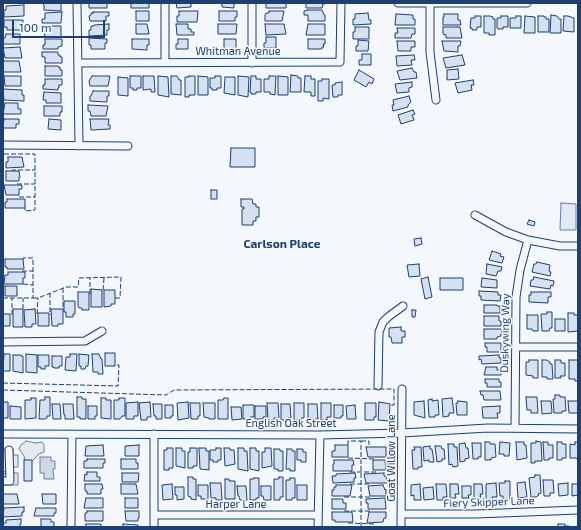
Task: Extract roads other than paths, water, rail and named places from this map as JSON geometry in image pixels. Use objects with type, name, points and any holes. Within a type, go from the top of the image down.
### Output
[{"type":"street","points":[[77,3],[79,146]]},
{"type":"street","points":[[165,3],[165,62]]},
{"type":"street","points":[[252,3],[252,63]]},
{"type":"street","name":"Whitman Avenue","points":[[78,63],[340,62],[341,3]]},
{"type":"street","points":[[398,3],[527,3]]},
{"type":"street","points":[[430,3],[430,52],[436,100]]},
{"type":"street","points":[[3,146],[128,146]]},
{"type":"street","points":[[475,215],[506,232],[528,240],[560,246],[578,246]]},
{"type":"street","name":"Duskywing Way","points":[[515,428],[516,296],[518,280],[528,240]]},
{"type":"street","points":[[378,386],[379,332],[383,322],[403,306]]},
{"type":"street","points":[[3,342],[85,341],[102,331]]},
{"type":"street","points":[[516,347],[578,347]]},
{"type":"street","name":"Goat Willow Lane","points":[[401,527],[402,389]]},
{"type":"street","name":"English Oak Street","points":[[3,434],[320,435],[402,433],[488,428],[578,429]]},
{"type":"street","points":[[72,434],[72,527]]},
{"type":"street","points":[[154,434],[154,527]]},
{"type":"street","points":[[318,527],[320,435]]},
{"type":"street","points":[[3,482],[10,481],[9,450]]},
{"type":"street","name":"Fiery Skipper Lane","points":[[401,514],[476,514],[578,510]]},
{"type":"street","name":"Harper Lane","points":[[154,514],[318,515]]},
{"type":"district","name":"Carlson Place","points":[[282,244]]}]
